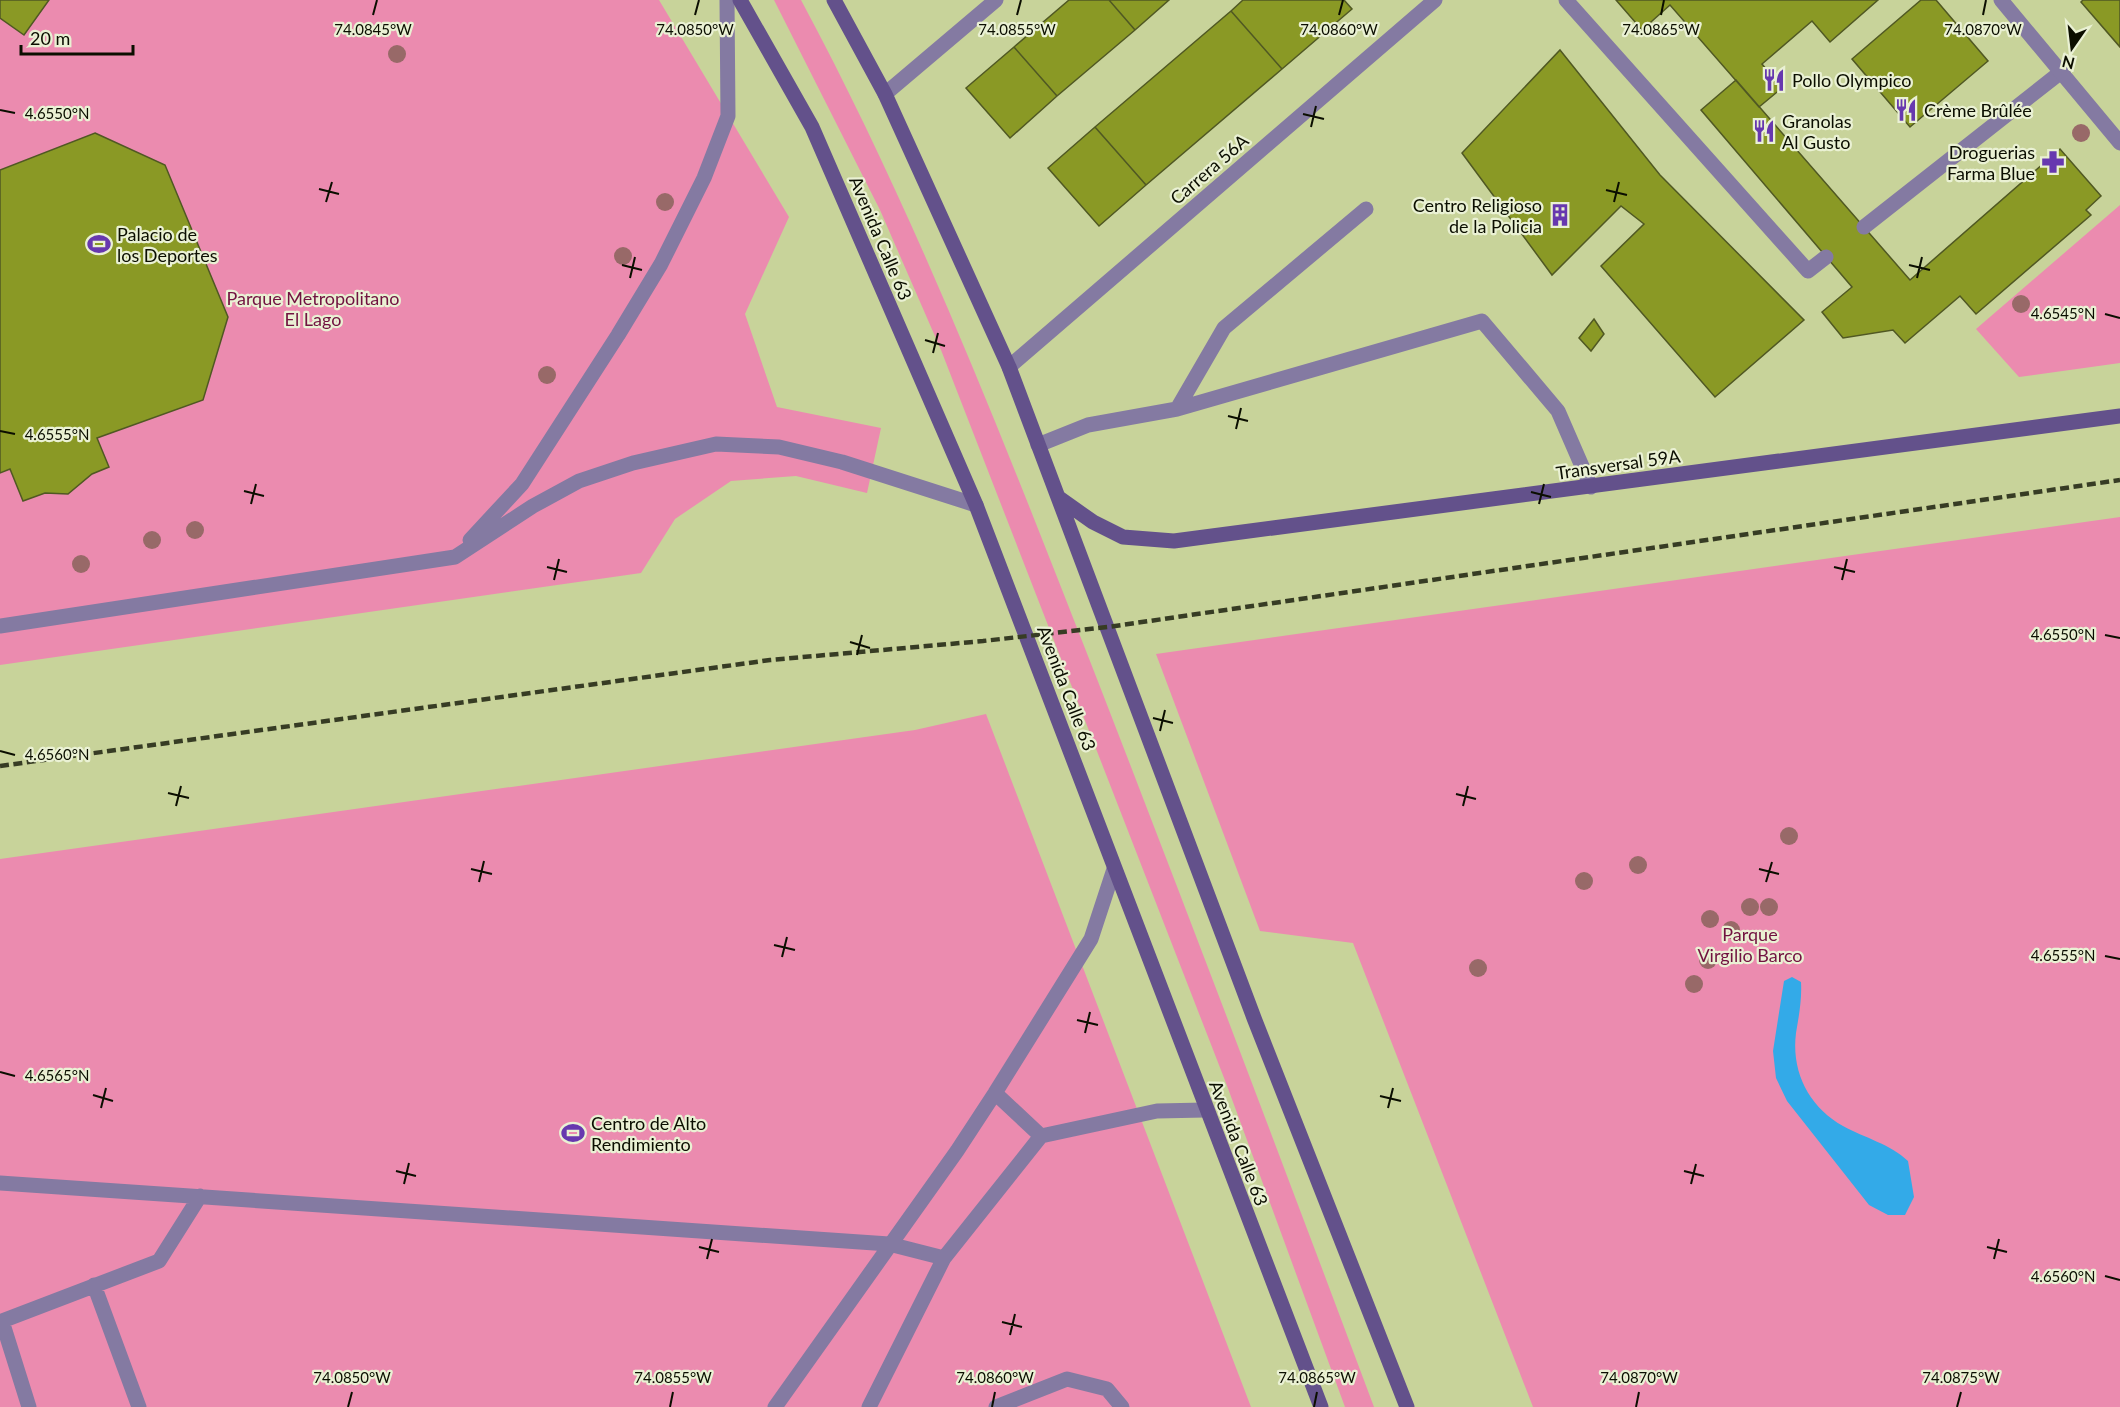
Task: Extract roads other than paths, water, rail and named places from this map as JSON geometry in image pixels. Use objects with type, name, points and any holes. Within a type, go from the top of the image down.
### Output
[{"type":"main road","name":"Avenida Calle 63","points":[[740,0],[812,128],[976,505],[1205,1110],[1321,1407]]},
{"type":"main road","points":[[834,0],[885,94],[1009,367],[1254,1018],[1407,1407]]},
{"type":"main road","name":"Transversal 59A","points":[[1059,498],[1093,522],[1123,537],[1174,541],[2120,416]]},
{"type":"street","points":[[455,557],[522,484],[661,264],[704,178],[728,116],[727,0]]},
{"type":"street","points":[[885,94],[996,0]]},
{"type":"street","name":"Carrera 56A","points":[[1009,367],[1435,0]]},
{"type":"street","points":[[1566,0],[1808,271],[1826,257]]},
{"type":"street","points":[[2001,0],[2120,143]]},
{"type":"street","points":[[1864,227],[2061,72]]},
{"type":"street","points":[[1177,409],[1224,328],[1366,209]]},
{"type":"street","points":[[1038,445],[1088,425],[1177,409],[1482,321],[1557,411],[1591,487]]},
{"type":"street","points":[[0,626],[455,557],[533,506],[579,481],[633,463],[716,444],[778,447],[842,462],[976,505]]},
{"type":"street","points":[[775,1407],[957,1151],[995,1093],[1091,939],[1114,869]]},
{"type":"street","points":[[995,1093],[1041,1136]]},
{"type":"street","points":[[869,1407],[945,1258],[1041,1136],[1157,1111],[1205,1110]]},
{"type":"street","points":[[0,1183],[889,1244],[945,1258]]},
{"type":"street","points":[[29,1407],[2,1321],[159,1261],[200,1196]]},
{"type":"street","points":[[94,1285],[139,1407]]},
{"type":"street","points":[[996,1407],[1067,1379],[1107,1389],[1122,1407]]},
{"type":"water","points":[[1792,977],[1801,982],[1795,1047],[1796,1061],[1805,1087],[1812,1099],[1831,1118],[1893,1150],[1908,1161],[1914,1197],[1905,1215],[1888,1215],[1869,1205],[1787,1101],[1776,1078],[1773,1051],[1784,981]]},
{"type":"railway","points":[[0,766],[770,660],[1108,627],[2120,480]]},
{"type":"place","name":"Pollo Olympico","points":[[1774,80]]},
{"type":"place","name":"Crème Brûlée","points":[[1906,110]]},
{"type":"place","name":"Granolas Al Gusto","points":[[1764,131]]},
{"type":"place","name":"Droguerias Farma Blue","points":[[2053,162]]},
{"type":"place","name":"Centro Religioso de la Policia","points":[[1560,215]]},
{"type":"place","name":"Palacio de los Deportes","points":[[99,244]]},
{"type":"place","name":"Centro de Alto Rendimiento","points":[[573,1133]]},
{"type":"park label","name":"Parque Metropolitano El Lago","points":[[313,308]]},
{"type":"park label","name":"Parque Virgilio Barco","points":[[1750,944]]}]
